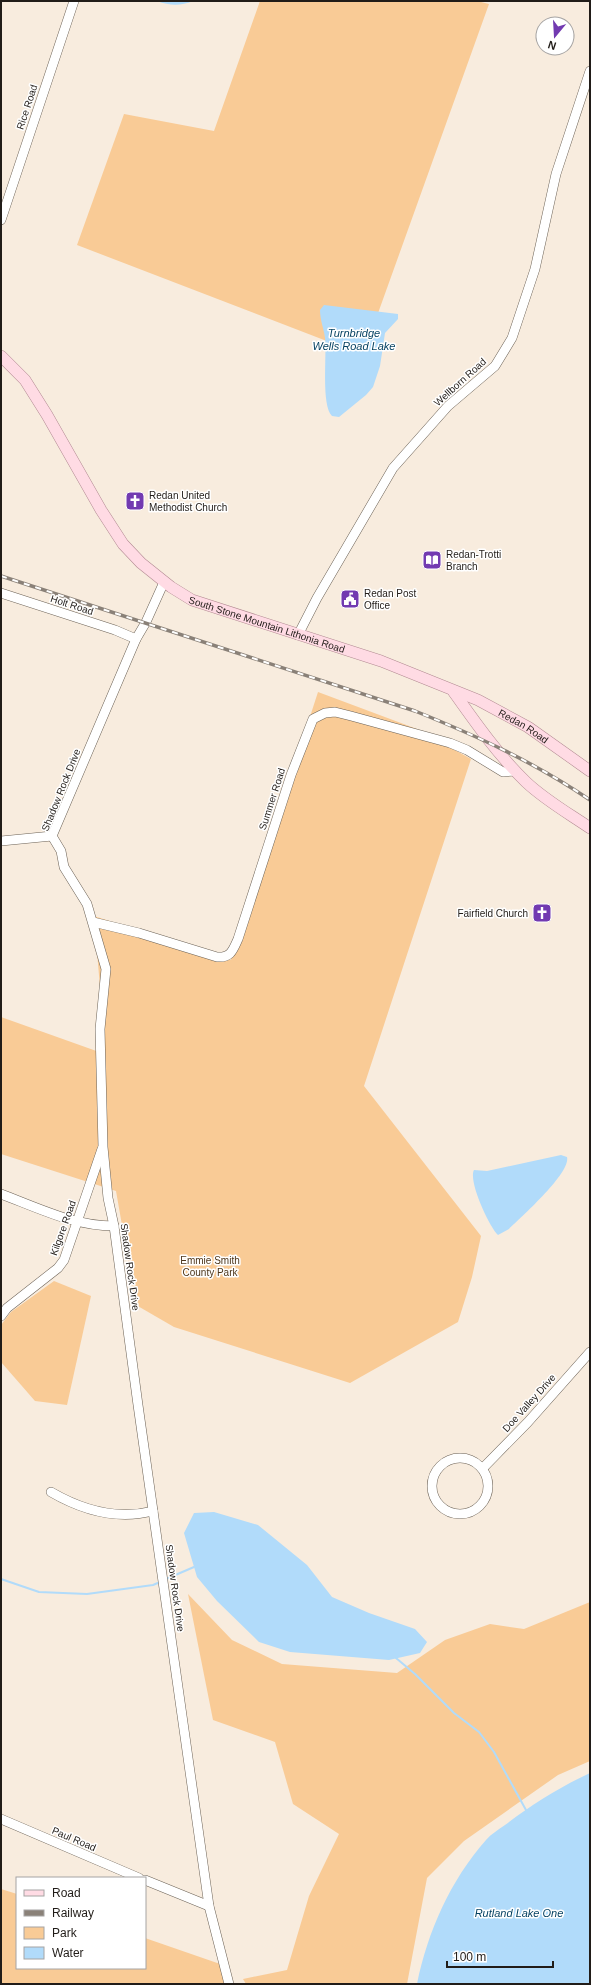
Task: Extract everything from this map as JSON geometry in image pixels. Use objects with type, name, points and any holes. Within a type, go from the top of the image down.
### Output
[{"type":"main road","name":"South Stone Mountain Lithonia Road","points":[[1,356],[25,380],[47,414],[100,510],[123,544],[141,563],[164,582],[192,600],[381,661],[453,691],[515,771],[550,802],[590,828]]},
{"type":"main road","name":"Redan Road","points":[[453,691],[478,700],[528,727],[590,771]]},
{"type":"street","name":"Rice Road","points":[[1,220],[74,1]]},
{"type":"street","name":"Wellborn Road","points":[[298,635],[317,598],[393,468],[448,406],[495,366],[512,338],[535,269],[556,174],[590,71]]},
{"type":"street","name":"Shadow Rock Drive","points":[[164,582],[146,622],[136,639],[52,836],[61,852],[64,867],[87,904],[106,969],[100,1029],[103,1147],[108,1198],[114,1226],[209,1906],[229,1984]]},
{"type":"street","name":"Holt Road","points":[[1,593],[115,630],[136,639]]},
{"type":"street","name":"Summer Road","points":[[93,922],[139,933],[217,957],[226,957],[230,955],[238,939],[300,750],[313,719],[324,713],[335,712],[450,743],[467,750],[503,772],[515,771]]},
{"type":"street","points":[[1,841],[52,836]]},
{"type":"street","name":"Kilgore Road","points":[[1,1316],[7,1308],[58,1268],[66,1255],[103,1147]]},
{"type":"street","points":[[1,1194],[77,1222],[97,1226],[114,1226]]},
{"type":"street","name":"Doe Valley Drive","points":[[483,1468],[528,1422],[590,1352]]},
{"type":"street","points":[[457,1457],[467,1458],[476,1461],[483,1468],[489,1483],[488,1492],[485,1501],[478,1508],[470,1513],[451,1513],[437,1502],[433,1494],[432,1484],[436,1470],[444,1463],[457,1457]]},
{"type":"street","points":[[51,1492],[72,1503],[110,1514],[137,1515],[153,1511]]},
{"type":"street","name":"Paul Road","points":[[1,1819],[138,1877]]},
{"type":"street","points":[[146,1880],[209,1906]]},
{"type":"green space","points":[[260,1],[477,1],[489,4],[363,355],[77,245],[124,114],[214,131]]},
{"type":"green space","name":"Emmie Smith County Park","points":[[318,692],[417,729],[471,759],[364,1086],[481,1236],[472,1277],[458,1322],[350,1383],[174,1327],[136,1305],[116,1191],[1,1154],[1,1017],[102,1053],[102,1011],[94,916],[231,960]]},
{"type":"green space","points":[[54,1281],[91,1296],[67,1405],[35,1401],[1,1362],[1,1325],[11,1312]]},
{"type":"green space","points":[[188,1594],[232,1640],[282,1664],[397,1673],[445,1640],[490,1624],[524,1629],[590,1602],[590,1761],[558,1775],[464,1841],[427,1878],[407,1984],[246,1984],[243,1979],[287,1970],[309,1896],[339,1834],[293,1804],[275,1742],[213,1720]]},
{"type":"green space","points":[[1,1889],[16,1894],[16,1969],[146,1969],[146,1938],[223,1965],[231,1984],[1,1984]]},
{"type":"water","points":[[157,1],[193,1],[175,5]]},
{"type":"water","name":"Turnbridge Wells Road Lake","points":[[324,305],[398,314],[398,319],[385,333],[380,366],[373,387],[366,395],[339,417],[332,416],[329,410],[325,391],[325,338],[320,310]]},
{"type":"water","points":[[561,1155],[567,1157],[566,1164],[554,1184],[509,1229],[498,1235],[480,1203],[474,1184],[474,1170],[487,1171]]},
{"type":"water","points":[[214,1512],[258,1525],[307,1565],[332,1597],[369,1613],[415,1629],[427,1642],[420,1653],[389,1660],[290,1652],[259,1642],[217,1601],[197,1577],[184,1533],[194,1513]]},
{"type":"water","name":"Rutland Lake One","points":[[590,1773],[590,1984],[417,1984],[427,1945],[442,1908],[462,1872],[486,1840],[535,1803]]},
{"type":"waterway","points":[[166,1579],[194,1567]]},
{"type":"waterway","points":[[1,1579],[39,1592],[87,1594],[153,1585],[160,1582]]},
{"type":"waterway","points":[[396,1658],[415,1674],[454,1713],[479,1732],[494,1752],[526,1810]]},
{"type":"railway","points":[[1,576],[415,711],[461,730],[505,751],[569,786],[590,800]]},
{"type":"place","name":"Redan United Methodist Church","points":[[135,501]]},
{"type":"place","name":"Redan-Trotti Branch","points":[[432,560]]},
{"type":"place","name":"Redan Post Office","points":[[350,599]]},
{"type":"place","name":"Fairfield Church","points":[[542,913]]}]
